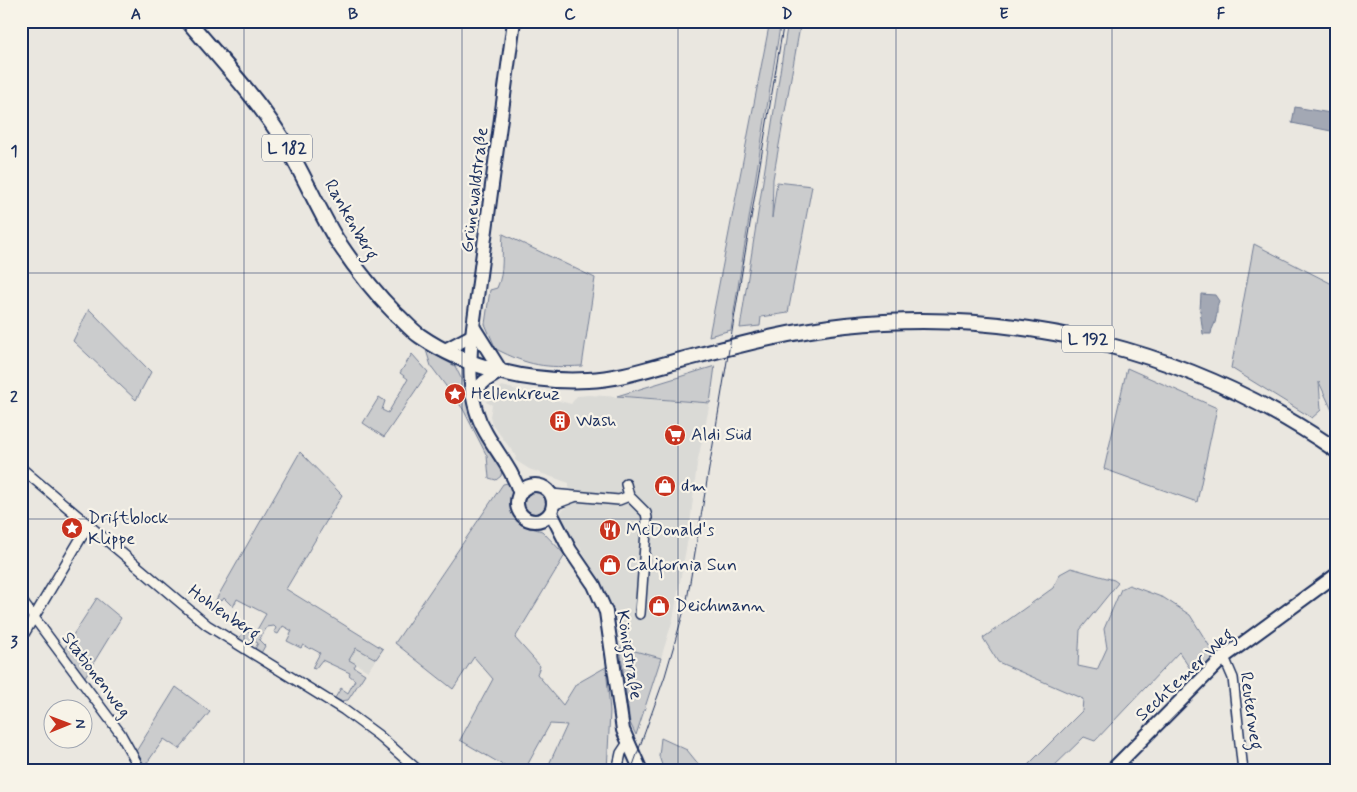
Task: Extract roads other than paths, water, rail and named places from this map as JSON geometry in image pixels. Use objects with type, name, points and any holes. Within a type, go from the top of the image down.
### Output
[{"type":"main road","name":"Rankenberg","points":[[188,21],[239,80],[280,136],[335,237],[369,287],[418,335],[471,364]]},
{"type":"main road","name":"L 192","points":[[471,364],[501,371],[560,380],[588,380],[630,374],[768,338],[834,327],[926,321],[1003,325],[1096,341],[1195,373],[1255,400],[1336,450]]},
{"type":"street","name":"Grünewaldstraße","points":[[471,364],[473,331],[514,21]]},
{"type":"street","points":[[445,350],[473,331],[501,371],[485,381],[472,393]]},
{"type":"street","name":"Königstraße","points":[[471,364],[472,393],[484,431],[525,490],[517,505],[519,511],[527,520],[539,521],[547,526],[570,550],[594,585],[606,612],[623,730],[627,744],[641,771]]},
{"type":"street","name":"Hohlenberg","points":[[21,468],[207,625],[344,710],[419,771]]},
{"type":"street","points":[[626,484],[629,496],[646,513],[647,518],[640,614]]},
{"type":"street","points":[[525,490],[542,486],[552,504]]},
{"type":"street","points":[[539,521],[552,504],[574,497],[620,500],[629,496]]},
{"type":"street","name":"Königstraße","points":[[552,504],[570,550]]},
{"type":"street","points":[[21,640],[88,526]]},
{"type":"street","name":"Sechtemer Weg","points":[[1110,771],[1224,657],[1336,575]]},
{"type":"street","name":"Stationenweg","points":[[21,600],[120,733],[141,771]]},
{"type":"street","name":"Reuterweg","points":[[1224,657],[1233,678],[1243,771]]},
{"type":"street","points":[[617,771],[621,753],[627,744]]},
{"type":"tram line","points":[[631,771],[665,676],[687,600],[784,21]]},
{"type":"place","name":"Hellenkreuz","points":[[455,394]]},
{"type":"place","name":"Wash","points":[[560,421]]},
{"type":"place","name":"Aldi Süd","points":[[675,435]]},
{"type":"place","name":"dm","points":[[665,486]]},
{"type":"place","name":"Driftblock Klippe","points":[[72,528]]},
{"type":"place","name":"McDonald's","points":[[610,530]]},
{"type":"place","name":"California Sun","points":[[610,565]]},
{"type":"place","name":"Deichmann","points":[[659,606]]}]
